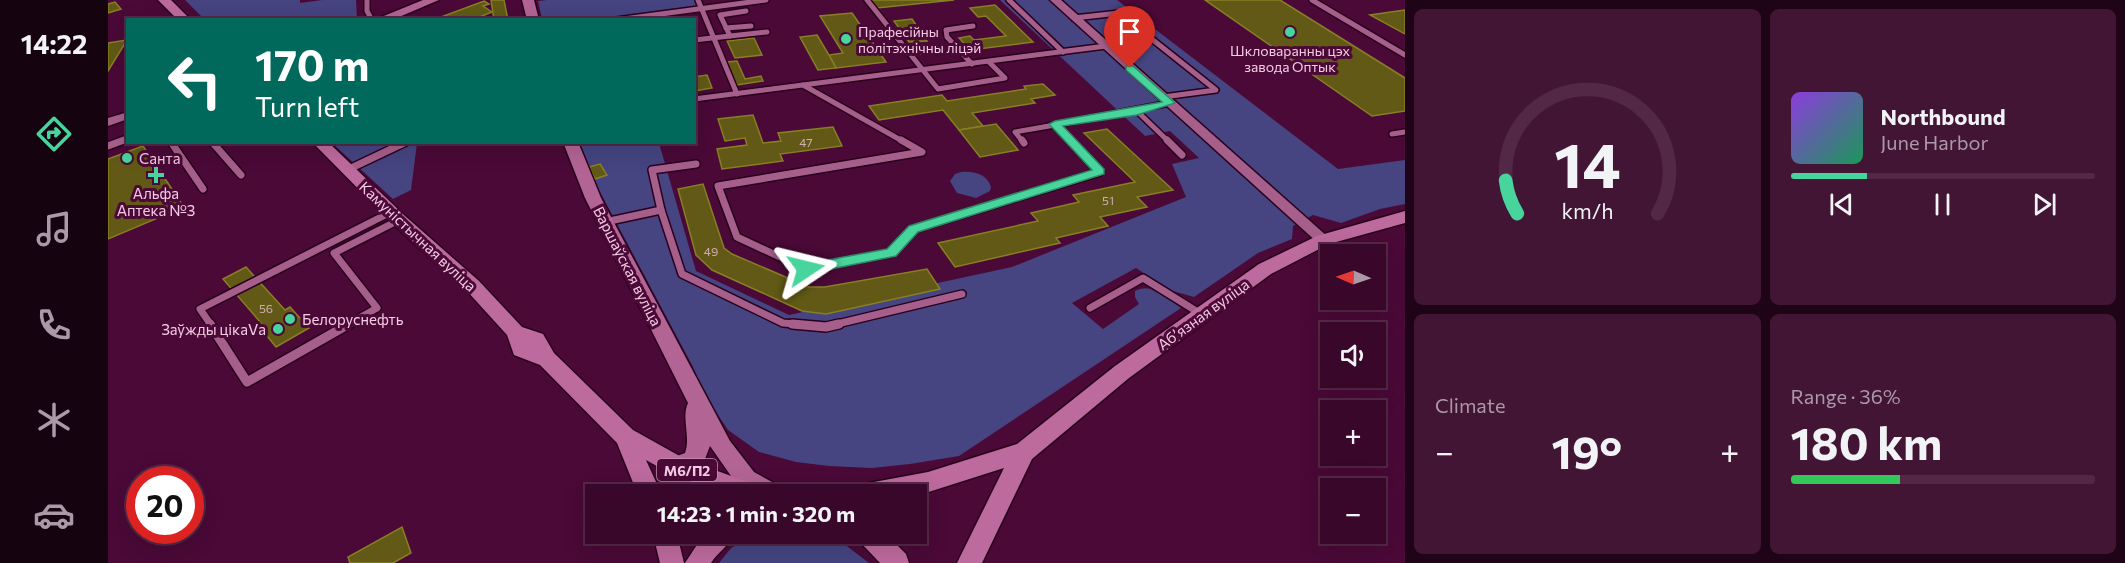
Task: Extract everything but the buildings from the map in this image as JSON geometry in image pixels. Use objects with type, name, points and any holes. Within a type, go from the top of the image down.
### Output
[{"type":"main road","points":[[164,0],[183,18]]},
{"type":"main road","name":"Камуністычная вуліца","points":[[321,144],[395,216],[473,286],[515,332],[521,349],[547,359],[625,437],[677,466],[724,484]]},
{"type":"main road","name":"Абʼязная вуліца","points":[[922,484],[1024,452],[1122,372],[1265,269],[1323,240],[1405,217]]},
{"type":"main road","name":"Камуністычная вуліца","points":[[625,437],[645,484]]},
{"type":"main road","name":"Абʼязная вуліца","points":[[969,563],[1024,452]]},
{"type":"main road","points":[[667,544],[672,563]]},
{"type":"main road","points":[[697,563],[710,544]]},
{"type":"main road","points":[[879,544],[897,563]]},
{"type":"street","points":[[385,18],[433,0]]},
{"type":"street","points":[[528,0],[532,18]]},
{"type":"street","points":[[1055,0],[1323,240]]},
{"type":"street","points":[[108,122],[126,115]]},
{"type":"street","name":"Варшаўская вуліца","points":[[571,144],[605,222],[722,448],[746,479],[754,484]]},
{"type":"street","name":"Варшаўская вуліца","points":[[677,466],[694,460],[700,443],[699,423],[690,387]]},
{"type":"lane","points":[[367,0],[371,18]]},
{"type":"lane","points":[[698,0],[736,94]]},
{"type":"lane","points":[[633,18],[766,0]]},
{"type":"lane","points":[[867,0],[938,89],[1005,78],[989,62]]},
{"type":"lane","points":[[1009,0],[1063,52]]},
{"type":"lane","points":[[1312,0],[1405,55]]},
{"type":"lane","points":[[730,36],[720,15],[746,11]]},
{"type":"lane","points":[[1024,143],[1015,132],[1137,111],[1166,100],[1216,90],[1119,13],[1074,18]]},
{"type":"lane","points":[[726,28],[751,26]]},
{"type":"lane","points":[[972,64],[947,37],[946,30],[973,26]]},
{"type":"lane","points":[[696,40],[766,32]]},
{"type":"lane","points":[[696,99],[1106,46]]},
{"type":"lane","points":[[803,85],[922,152],[718,186],[737,237],[806,269],[891,253],[914,229],[1100,172],[1055,124]]},
{"type":"lane","points":[[1137,111],[1182,155]]},
{"type":"lane","points":[[1392,134],[1405,132]]},
{"type":"lane","points":[[108,146],[126,140]]},
{"type":"lane","points":[[173,144],[203,189]]},
{"type":"lane","points":[[214,144],[241,176]]},
{"type":"lane","points":[[346,170],[402,144]]},
{"type":"lane","points":[[696,164],[652,170],[661,210],[682,274],[783,323],[826,327],[962,294]]},
{"type":"lane","points":[[605,222],[661,210]]},
{"type":"lane","points":[[395,216],[334,254],[377,308],[247,382],[200,309],[350,231],[395,216]]},
{"type":"lane","points":[[1090,308],[1143,278],[1201,314]]},
{"type":"shaded area","points":[[185,0],[300,0],[300,3],[322,0],[356,0],[357,18],[203,18]]},
{"type":"shaded area","points":[[697,0],[700,10],[622,18],[542,18],[538,1]]},
{"type":"shaded area","points":[[1000,0],[1117,0],[1338,169],[1405,160],[1405,204],[1380,209],[1341,223],[1313,215],[1293,226],[1292,239],[1258,253],[1194,297],[1169,290],[1136,268],[1072,303],[1103,329],[1139,304],[1135,291],[1141,289],[1147,288],[1159,292],[1181,308],[959,456],[872,468],[796,462],[759,452],[728,430],[704,394],[693,367],[575,144],[659,144],[696,271],[789,315],[1012,267],[1186,197],[1172,164],[1199,158],[1170,131],[1145,136]]},
{"type":"shaded area","points":[[333,144],[417,144],[411,190],[393,199]]},
{"type":"shaded area","points":[[961,172],[983,176],[991,187],[990,191],[976,198],[957,193],[950,181],[955,174]]},
{"type":"shaded area","points":[[738,544],[844,544],[869,563],[719,563],[731,548]]},
{"type":"place","name":"Шкловаранны цэх завода Оптык","points":[[1290,32]]},
{"type":"place","name":"Прафесійны політэхнічны ліцэй","points":[[846,39]]},
{"type":"place","name":"Санта","points":[[127,158]]},
{"type":"place","name":"Альфа Аптека №3","points":[[156,175]]},
{"type":"place","name":"Белоруснефть","points":[[290,319]]},
{"type":"place","name":"Заўжды цікаVа","points":[[278,329]]},
{"type":"route","points":[[806,269],[891,253],[914,229],[1100,172],[1055,124],[1137,111],[1170,103],[1130,68]]}]
